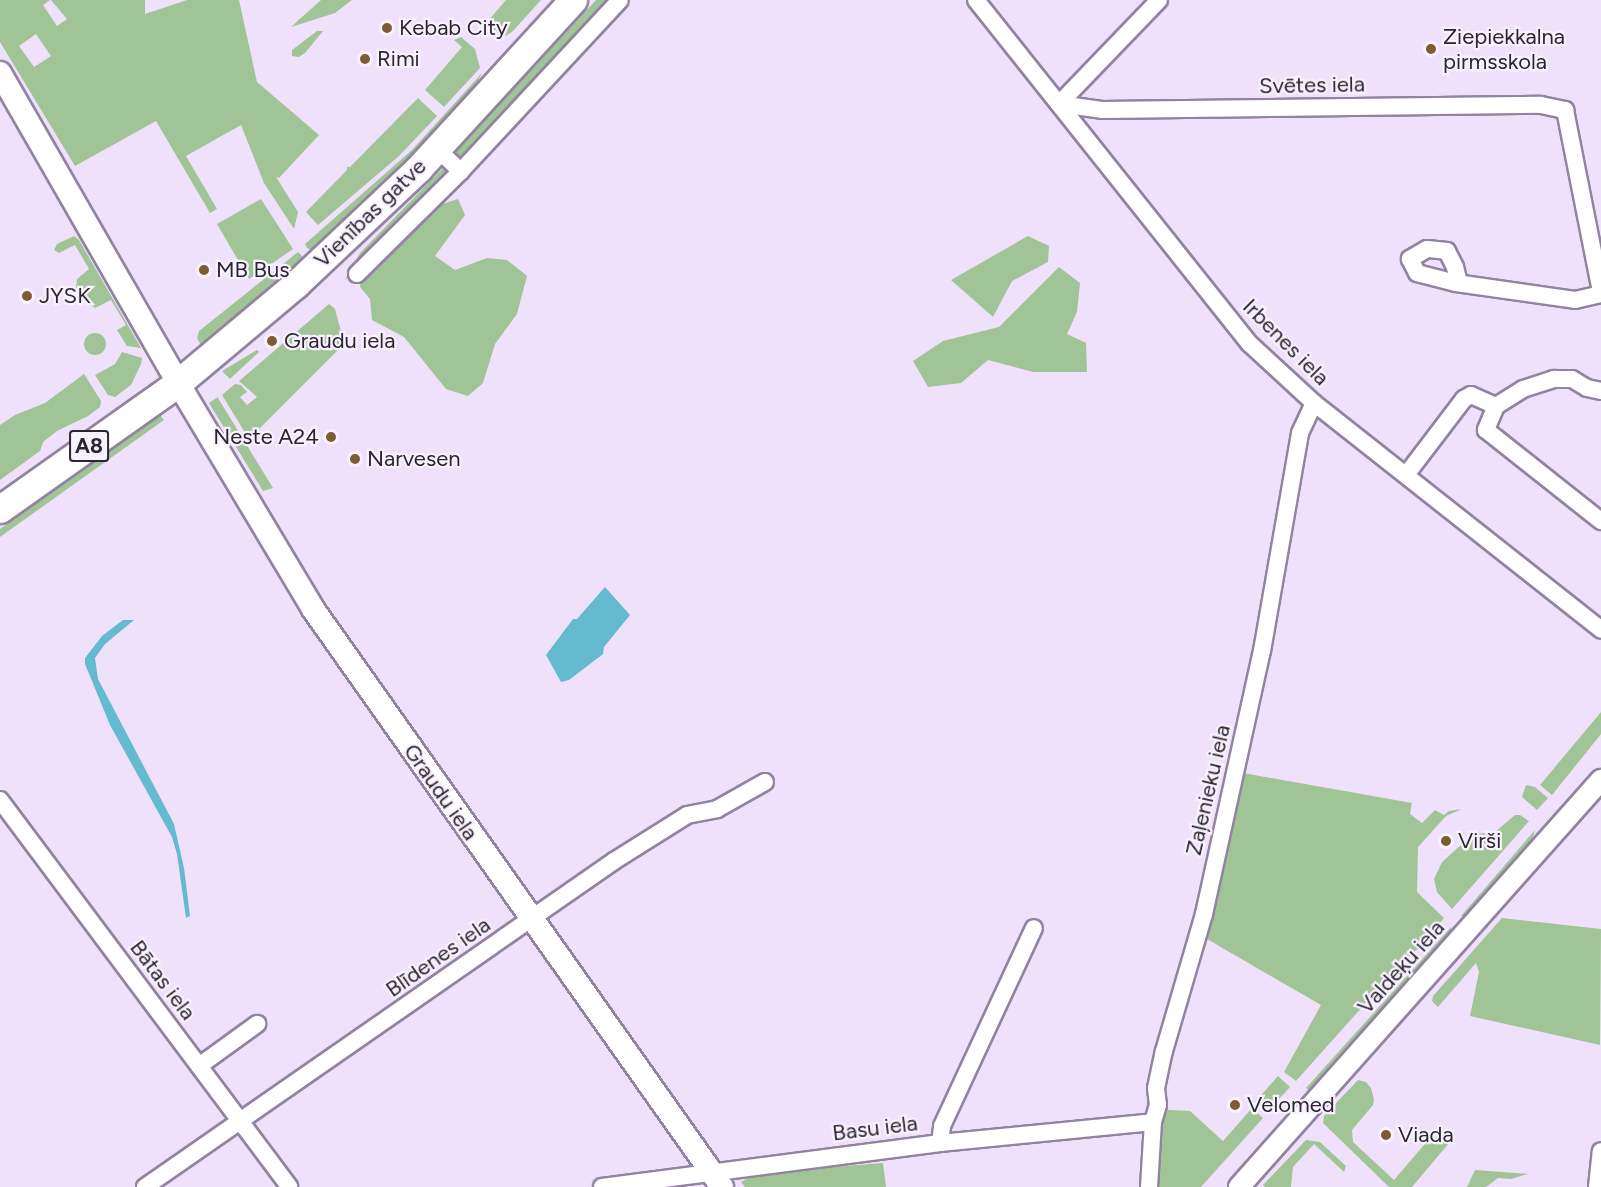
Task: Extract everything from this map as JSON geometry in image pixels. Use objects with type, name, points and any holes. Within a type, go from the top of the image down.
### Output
[{"type":"highway","name":"Vienības gatve","points":[[0,509],[178,383],[296,284],[437,149],[573,0]]},
{"type":"main road","name":"Graudu iela","points":[[0,73],[40,138],[178,383],[313,609],[716,1179]]},
{"type":"street","points":[[357,274],[462,171],[620,0]]},
{"type":"street","name":"Irbenes iela","points":[[976,0],[1250,344],[1314,403],[1601,630]]},
{"type":"street","points":[[1059,104],[1159,0]]},
{"type":"street","name":"Svētes iela","points":[[1059,104],[1102,110],[1541,105],[1565,110],[1601,293]]},
{"type":"street","points":[[437,149],[462,171]]},
{"type":"street","points":[[1459,283],[1575,300],[1601,293]]},
{"type":"street","points":[[1601,391],[1587,388],[1572,379],[1554,379],[1523,389],[1496,406],[1486,430],[1601,521]]},
{"type":"street","points":[[1406,475],[1464,399],[1479,396],[1496,406]]},
{"type":"street","name":"Zaļenieku iela","points":[[1149,1187],[1154,1122],[1158,1105],[1156,1088],[1164,1051],[1204,914],[1262,651],[1300,433],[1314,403]]},
{"type":"street","name":"Valdeķu iela","points":[[1239,1187],[1601,780]]},
{"type":"street","name":"Blīdenes iela","points":[[146,1187],[614,861],[687,815],[717,809],[765,782]]},
{"type":"street","name":"Bātas iela","points":[[2,808],[199,1066],[288,1187]]},
{"type":"street","points":[[940,1143],[942,1126],[1034,928]]},
{"type":"street","points":[[199,1066],[257,1024]]},
{"type":"street","name":"Basu iela","points":[[602,1187],[716,1179],[940,1143],[1154,1122]]},
{"type":"street","points":[[1598,1187],[1601,1151]]},
{"type":"green space","points":[[0,0],[50,0],[43,5],[57,26],[67,19],[51,0],[145,0],[145,14],[187,0],[239,0],[257,82],[319,135],[279,178],[276,177],[298,212],[294,229],[264,183],[241,125],[186,156],[217,209],[210,213],[156,121],[75,166],[0,42]],"holes":[[[36,34],[51,56],[34,67],[19,46]]]},
{"type":"green space","points":[[321,0],[352,0],[335,13],[291,27]]},
{"type":"green space","points":[[506,0],[541,0],[512,32],[505,36],[492,31],[487,22]]},
{"type":"green space","points":[[596,0],[612,0],[468,153],[458,159],[456,152]]},
{"type":"green space","points":[[317,31],[323,31],[305,53],[299,57],[292,56],[292,50]]},
{"type":"green space","points":[[461,37],[475,49],[480,68],[444,107],[425,90],[462,47],[454,40]]},
{"type":"green space","points":[[482,73],[475,87],[397,170],[312,250],[307,248],[305,244],[412,150]]},
{"type":"green space","points":[[418,98],[437,116],[399,156],[318,225],[306,212],[347,170],[347,167],[350,167]]},
{"type":"green space","points":[[442,169],[449,172],[382,246],[345,280],[360,253]]},
{"type":"green space","points":[[261,199],[293,249],[249,279],[217,224]]},
{"type":"green space","points":[[458,199],[465,215],[435,256],[455,270],[487,258],[507,260],[527,276],[517,314],[495,344],[483,383],[468,396],[446,389],[404,337],[372,320],[370,299],[360,287],[361,278],[436,206]]},
{"type":"green space","points":[[74,236],[79,240],[141,348],[127,346],[117,330],[126,325],[111,300],[95,308],[82,298],[76,289],[77,279],[89,269],[75,245],[59,253],[54,250],[57,244]]},
{"type":"green space","points":[[1028,236],[1049,246],[1048,262],[1012,281],[993,317],[951,280]]},
{"type":"green space","points":[[298,252],[303,257],[202,347],[197,338],[199,331]]},
{"type":"green space","points":[[1059,267],[1080,283],[1077,312],[1067,334],[1086,343],[1087,372],[1033,372],[988,360],[961,383],[928,387],[913,361],[943,341],[999,327]]},
{"type":"green space","points":[[329,304],[335,309],[343,339],[338,350],[249,439],[222,395],[235,384],[241,385],[247,392],[240,397],[247,405],[257,397],[239,381]]},
{"type":"green space","points":[[95,333],[103,336],[106,344],[103,352],[95,355],[87,352],[84,344],[87,336]]},
{"type":"green space","points":[[257,350],[259,352],[230,379],[222,371]]},
{"type":"green space","points":[[122,352],[142,358],[131,385],[115,397],[108,395],[95,375],[115,364]]},
{"type":"green space","points":[[84,374],[101,401],[100,407],[88,416],[57,431],[43,442],[40,451],[0,480],[0,425],[15,415],[45,403]]},
{"type":"green space","points":[[218,397],[273,488],[263,491],[209,403]]},
{"type":"green space","points":[[160,415],[164,420],[0,537],[0,529]]},
{"type":"green space","points":[[1601,712],[1601,734],[1552,795],[1540,785]]},
{"type":"green space","points":[[1243,773],[1412,803],[1410,814],[1422,823],[1435,810],[1444,815],[1449,811],[1462,809],[1446,816],[1418,847],[1417,892],[1444,918],[1422,946],[1406,958],[1296,1081],[1284,1072],[1321,1005],[1207,939]]},
{"type":"green space","points":[[1526,785],[1535,787],[1548,798],[1537,810],[1522,797]]},
{"type":"green space","points":[[1515,815],[1520,815],[1529,821],[1452,909],[1437,892],[1434,879],[1442,862],[1472,835],[1496,831]]},
{"type":"green space","points":[[1535,830],[1532,840],[1466,916],[1461,916]]},
{"type":"green space","points":[[1502,918],[1601,929],[1600,1045],[1470,1016],[1479,972],[1476,963],[1438,1007],[1432,1001],[1433,996]]},
{"type":"green space","points":[[1451,927],[1451,932],[1310,1091],[1306,1088]]},
{"type":"green space","points":[[1278,1076],[1290,1087],[1267,1112],[1255,1102]]},
{"type":"green space","points":[[1358,1080],[1366,1082],[1371,1088],[1374,1099],[1373,1105],[1352,1130],[1353,1142],[1394,1180],[1429,1139],[1451,1134],[1455,1136],[1412,1187],[1389,1187],[1323,1123],[1324,1116]]},
{"type":"green space","points":[[1252,1108],[1263,1118],[1201,1187],[1154,1187],[1162,1114],[1168,1110],[1190,1111],[1223,1141]]},
{"type":"green space","points":[[1306,1140],[1320,1142],[1346,1166],[1344,1172],[1314,1144],[1293,1167],[1291,1187],[1265,1187],[1263,1185]]},
{"type":"green space","points":[[883,1163],[886,1187],[745,1187],[741,1182],[757,1173]]},
{"type":"green space","points":[[1475,1170],[1528,1174],[1511,1179],[1498,1178],[1486,1187],[1467,1187]]},
{"type":"water","points":[[605,587],[630,615],[604,647],[603,654],[569,680],[561,682],[546,655],[573,619],[577,619]]},
{"type":"water","points":[[123,620],[134,620],[105,644],[95,658],[98,679],[174,824],[184,868],[190,916],[186,918],[177,854],[172,837],[110,725],[85,664],[85,658],[102,636]]},
{"type":"place","name":"Kebab City","points":[[387,28]]},
{"type":"place","name":"Ziepiekkalna pirmsskola","points":[[1431,49]]},
{"type":"place","name":"Rimi","points":[[365,59]]},
{"type":"place","name":"MB Bus","points":[[204,270]]},
{"type":"place","name":"JYSK","points":[[27,296]]},
{"type":"place","name":"Graudu iela","points":[[272,341]]},
{"type":"place","name":"Neste A24","points":[[331,437]]},
{"type":"place","name":"Narvesen","points":[[355,459]]},
{"type":"place","name":"Virši","points":[[1446,841]]},
{"type":"place","name":"Velomed","points":[[1235,1105]]},
{"type":"place","name":"Viada","points":[[1386,1135]]}]
